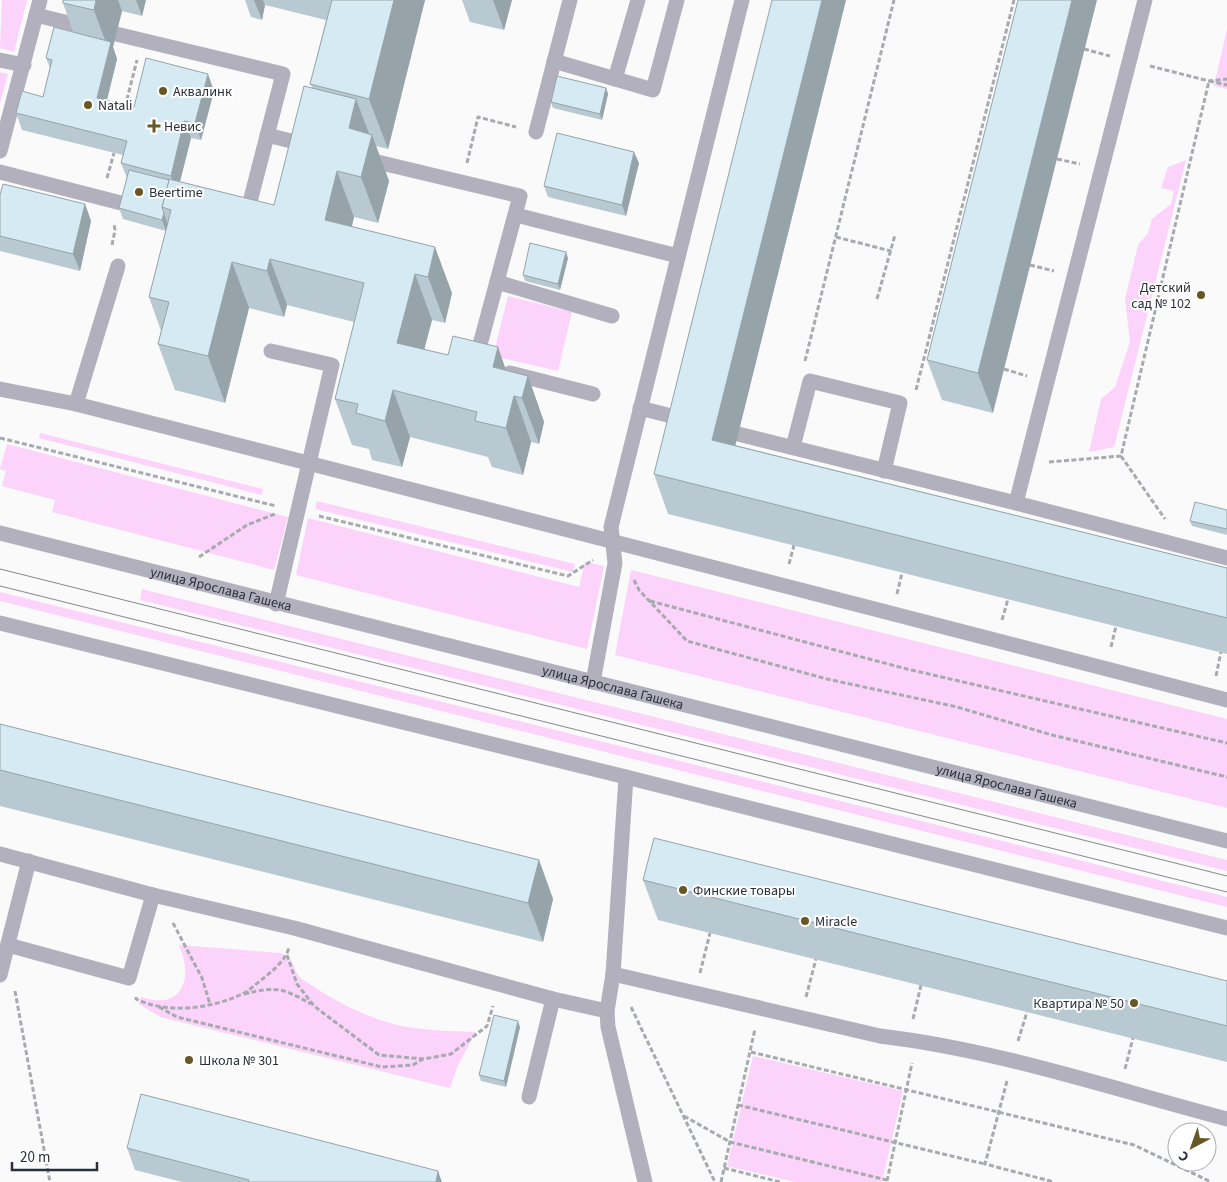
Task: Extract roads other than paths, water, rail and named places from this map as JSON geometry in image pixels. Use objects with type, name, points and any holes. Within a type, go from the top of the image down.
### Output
[{"type":"street","points":[[536,132],[570,0]]},
{"type":"street","points":[[615,78],[638,0]]},
{"type":"street","points":[[554,61],[653,90],[677,0]]},
{"type":"street","points":[[593,682],[615,563],[611,527],[742,0]]},
{"type":"street","points":[[1016,503],[1145,0]]},
{"type":"street","points":[[0,151],[38,7],[85,27]]},
{"type":"street","points":[[116,34],[283,74],[251,198]]},
{"type":"street","points":[[0,60],[24,65]]},
{"type":"street","points":[[267,135],[317,148]]},
{"type":"street","points":[[369,160],[520,196],[474,364],[593,394]]},
{"type":"street","points":[[0,172],[121,203]]},
{"type":"street","points":[[516,215],[606,240],[678,256]]},
{"type":"street","points":[[76,404],[118,266]]},
{"type":"street","points":[[496,282],[612,316]]},
{"type":"street","points":[[271,351],[332,366],[276,604]]},
{"type":"street","points":[[793,447],[810,381],[900,403],[884,471]]},
{"type":"street","points":[[0,389],[76,404],[1227,700]]},
{"type":"street","points":[[640,408],[691,422]]},
{"type":"street","points":[[738,434],[1227,558]]},
{"type":"street","name":"улица Ярослава Гашека","points":[[0,534],[1227,841]]},
{"type":"street","points":[[0,623],[626,776],[1227,928]]},
{"type":"street","points":[[626,776],[613,974],[607,1010],[608,1027],[646,1182]]},
{"type":"street","points":[[0,854],[153,895],[294,928],[553,999],[607,1010]]},
{"type":"street","points":[[0,975],[29,861]]},
{"type":"street","points":[[8,945],[129,978],[153,895]]},
{"type":"street","points":[[613,974],[880,1036],[912,1040],[1012,1062],[1227,1120]]},
{"type":"street","points":[[529,1097],[553,999]]},
{"type":"tram line","points":[[0,569],[1227,876]]},
{"type":"tram line","points":[[0,586],[1227,892]]},
{"type":"place","name":"Аквалинк","points":[[163,91]]},
{"type":"place","name":"Natali","points":[[88,105]]},
{"type":"place","name":"Невис","points":[[154,126]]},
{"type":"place","name":"Beertime","points":[[139,192]]},
{"type":"place","name":"Детский сад № 102","points":[[1201,295]]},
{"type":"place","name":"Финские товары","points":[[683,890]]},
{"type":"place","name":"Miracle","points":[[805,921]]},
{"type":"place","name":"Квартира № 50","points":[[1134,1003]]},
{"type":"place","name":"Школа № 301","points":[[189,1060]]}]
